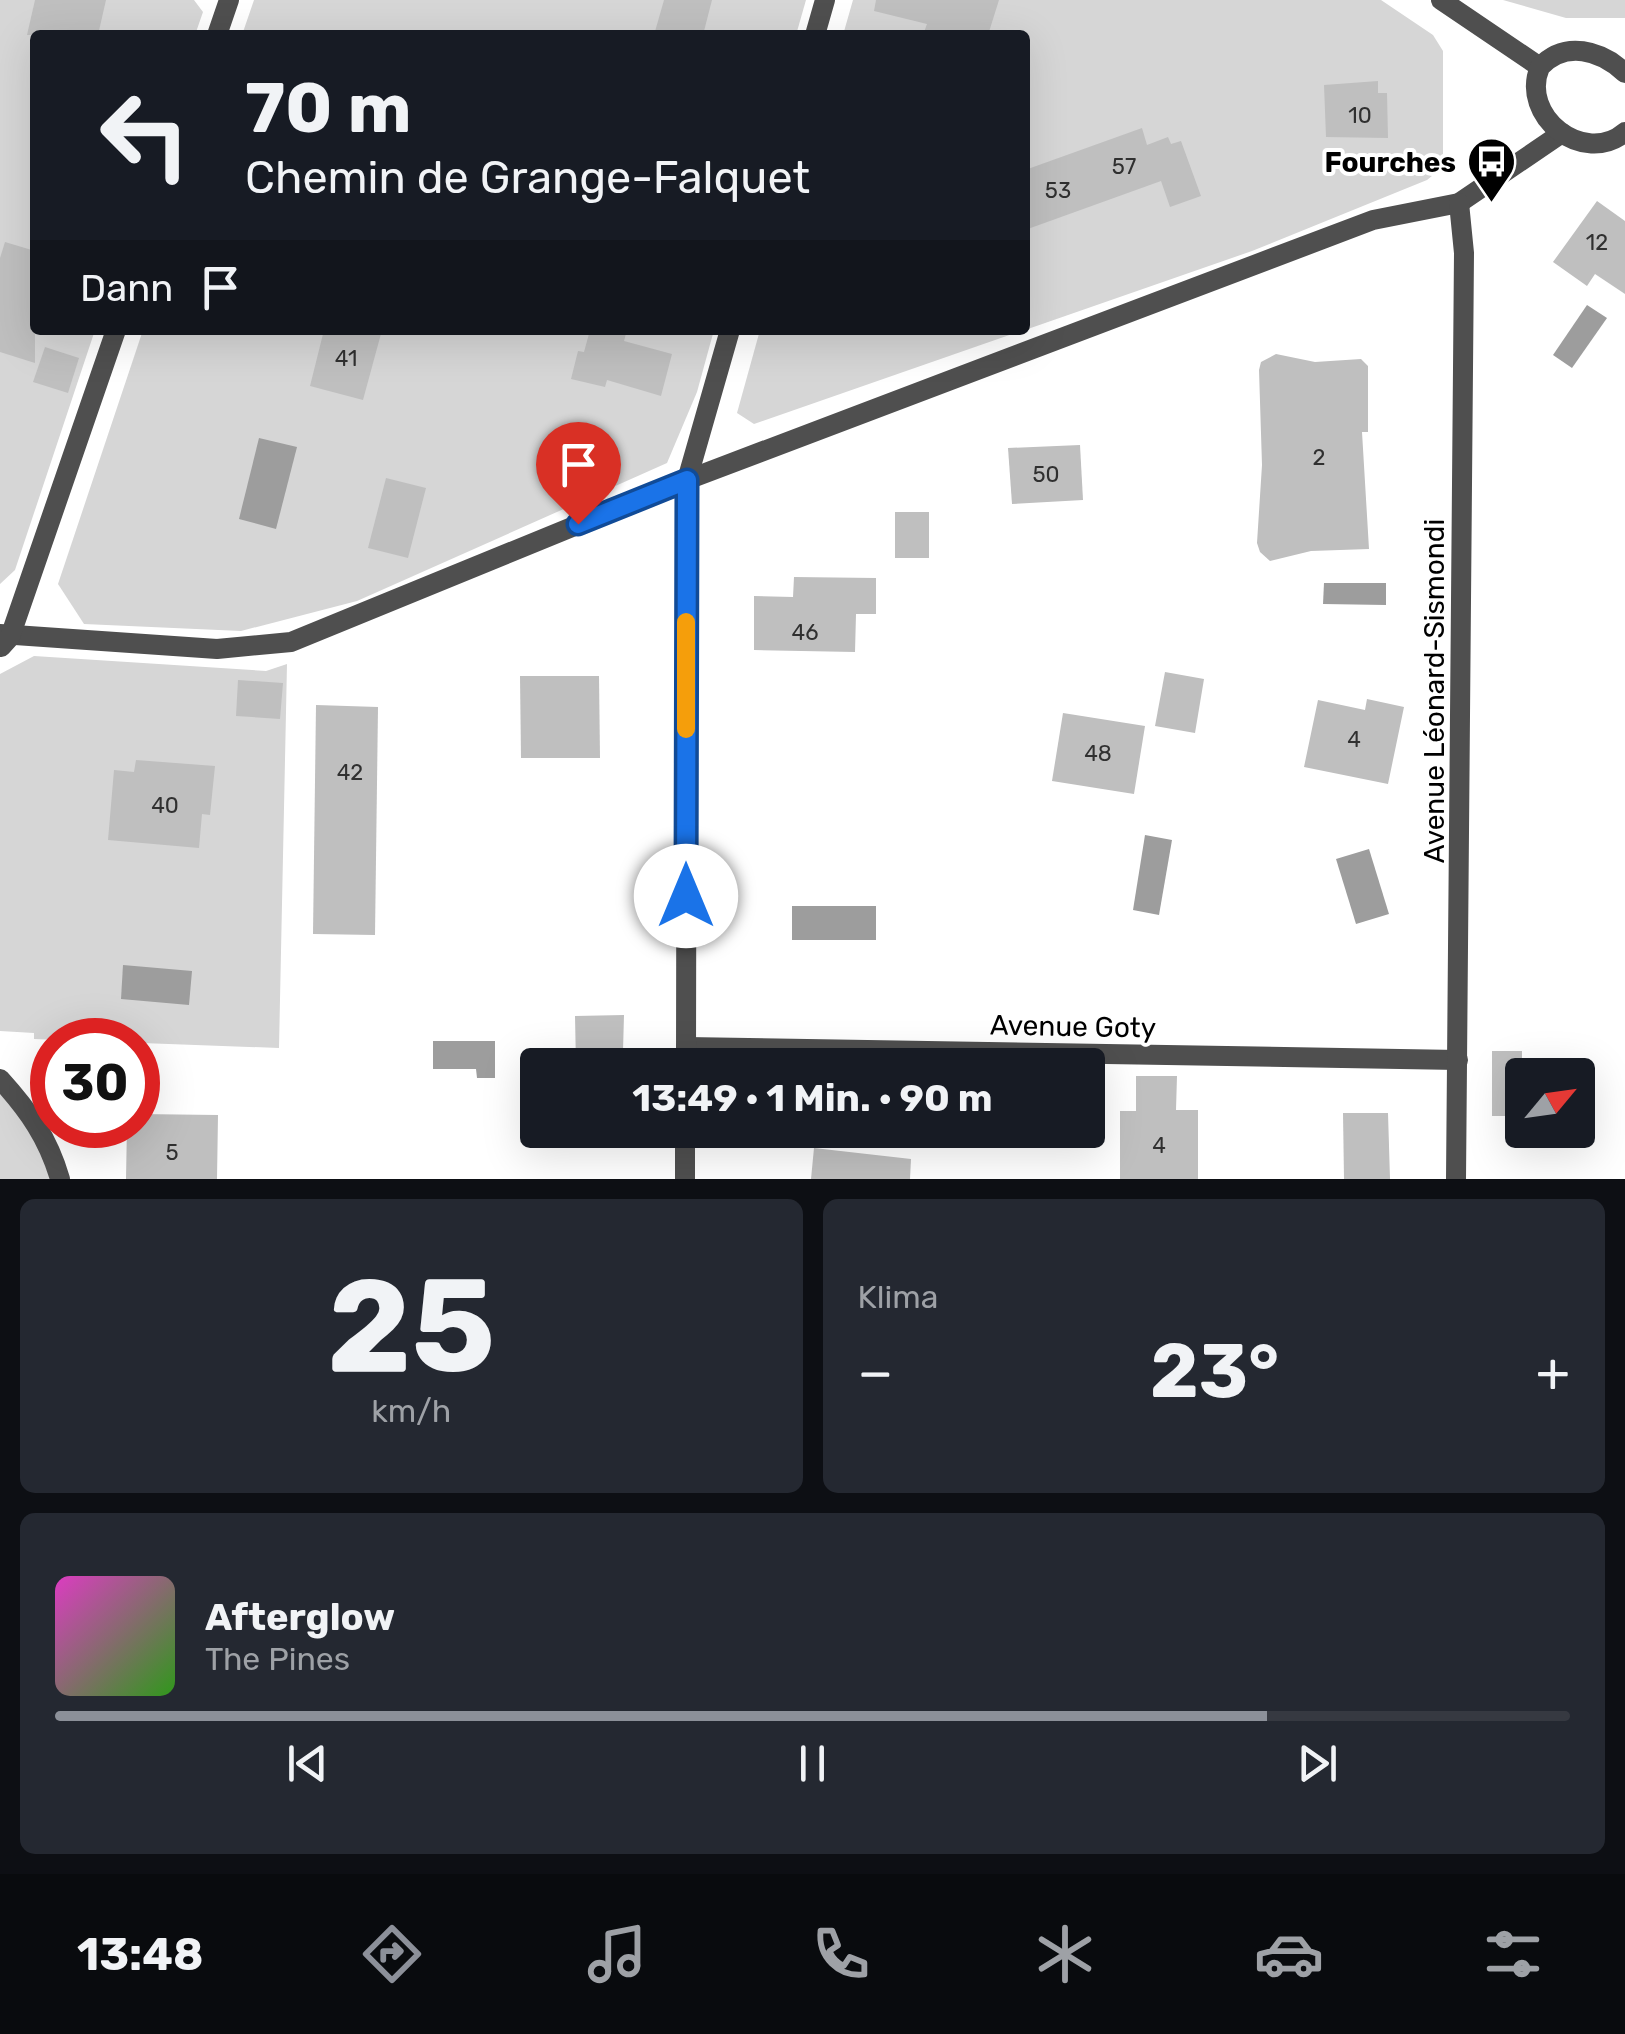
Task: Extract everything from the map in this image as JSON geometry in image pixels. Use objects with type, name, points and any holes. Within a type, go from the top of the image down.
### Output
[{"type":"street","points":[[219,30],[229,0]]},
{"type":"street","points":[[816,30],[825,0]]},
{"type":"street","points":[[1441,0],[1540,68]]},
{"type":"street","points":[[1624,70],[1594,52],[1578,50],[1555,55],[1540,68],[1536,102],[1562,133],[1587,145],[1601,145],[1625,132]]},
{"type":"street","points":[[114,335],[3,640],[217,648],[290,642],[687,480],[1373,220],[1459,203],[1562,133]]},
{"type":"street","name":"Avenue Léonard-Sismondi","points":[[1456,1179],[1464,272],[1459,203]]},
{"type":"street","points":[[686,1048],[687,480],[729,335]]},
{"type":"street","name":"Avenue Goty","points":[[1105,1058],[1458,1060]]},
{"type":"street","points":[[0,1079],[32,1114],[51,1147],[60,1179]]},
{"type":"street","points":[[685,1179],[686,1148]]},
{"type":"shaded area","points":[[0,0],[194,0],[203,12],[197,30],[30,30],[30,335],[93,335],[15,570],[0,584]]},
{"type":"shaded area","points":[[254,0],[806,0],[797,30],[244,30]]},
{"type":"shaded area","points":[[853,0],[1381,0],[1433,35],[1443,51],[1443,157],[1438,171],[1427,180],[1252,251],[1030,328],[1030,30],[844,30]]},
{"type":"shaded area","points":[[1503,0],[1625,0],[1625,18],[1566,18]]},
{"type":"shaded area","points":[[1587,305],[1607,318],[1572,368],[1553,355]]},
{"type":"shaded area","points":[[141,335],[713,335],[697,392],[667,463],[357,601],[241,631],[84,624],[58,584]]},
{"type":"shaded area","points":[[759,335],[1010,335],[754,424],[737,413]]},
{"type":"shaded area","points":[[259,438],[297,447],[276,529],[239,519]]},
{"type":"shaded area","points":[[1324,583],[1386,583],[1386,605],[1323,604]]},
{"type":"shaded area","points":[[34,656],[266,671],[287,664],[279,1048],[160,1044],[160,1018],[30,1018],[30,1033],[0,1031],[0,674]]},
{"type":"shaded area","points":[[1145,835],[1172,840],[1159,915],[1133,910]]},
{"type":"shaded area","points":[[1369,849],[1389,914],[1356,924],[1336,859]]},
{"type":"shaded area","points":[[792,906],[876,906],[876,940],[792,940]]},
{"type":"shaded area","points":[[123,965],[192,971],[189,1005],[121,999]]},
{"type":"shaded area","points":[[433,1041],[495,1041],[495,1078],[477,1078],[476,1069],[433,1069]]},
{"type":"shaded area","points":[[0,1090],[30,1126],[30,1148],[40,1148],[50,1179],[0,1179]]},
{"type":"building","points":[[35,0],[106,0],[99,30],[30,30],[27,35]]},
{"type":"building","points":[[664,0],[712,0],[704,30],[655,30]]},
{"type":"building","points":[[876,0],[999,0],[990,30],[925,30],[927,24],[874,11]]},
{"type":"building","points":[[1378,81],[1378,93],[1387,93],[1388,138],[1326,137],[1324,85]]},
{"type":"building","points":[[1142,128],[1147,145],[1168,137],[1171,144],[1181,141],[1201,196],[1170,207],[1161,181],[1030,228],[1030,168]]},
{"type":"building","points":[[1597,201],[1625,221],[1625,294],[1595,274],[1587,286],[1553,262]]},
{"type":"building","points":[[5,242],[30,250],[30,335],[35,335],[35,363],[0,352],[0,258]]},
{"type":"building","points":[[323,335],[381,335],[363,400],[310,386]]},
{"type":"building","points":[[589,335],[626,335],[624,341],[672,354],[661,396],[607,380],[605,387],[571,379],[578,351],[584,352]]},
{"type":"building","points":[[45,347],[79,358],[68,393],[33,382]]},
{"type":"building","points":[[1276,354],[1315,362],[1361,359],[1368,366],[1368,432],[1362,432],[1369,549],[1311,551],[1270,561],[1260,552],[1259,370],[1261,362]]},
{"type":"building","points":[[1080,445],[1083,500],[1012,504],[1008,448]]},
{"type":"building","points":[[386,478],[426,488],[408,558],[368,548]]},
{"type":"building","points":[[895,512],[929,512],[929,558],[895,558]]},
{"type":"building","points":[[794,577],[876,578],[876,614],[856,614],[855,652],[754,650],[754,596],[793,597]]},
{"type":"building","points":[[1165,672],[1204,679],[1195,733],[1155,726]]},
{"type":"building","points":[[520,676],[599,676],[600,758],[521,758]]},
{"type":"building","points":[[238,680],[283,683],[280,719],[236,716]]},
{"type":"building","points":[[1367,699],[1404,707],[1388,784],[1304,767],[1318,700],[1365,710]]},
{"type":"building","points":[[316,705],[378,707],[375,935],[313,934]]},
{"type":"building","points":[[1063,713],[1145,726],[1134,794],[1052,781]]},
{"type":"building","points":[[136,760],[215,766],[210,815],[202,814],[199,848],[108,840],[114,770],[134,772]]},
{"type":"building","points":[[624,1015],[623,1048],[576,1048],[575,1016]]},
{"type":"building","points":[[1492,1051],[1522,1051],[1522,1058],[1505,1058],[1505,1116],[1492,1116]]},
{"type":"building","points":[[1136,1076],[1177,1076],[1176,1110],[1198,1110],[1198,1179],[1120,1179],[1120,1111],[1136,1111]]},
{"type":"building","points":[[1343,1113],[1388,1113],[1390,1179],[1344,1179]]},
{"type":"building","points":[[160,1114],[218,1115],[217,1179],[126,1179],[127,1148],[160,1148]]},
{"type":"building","points":[[814,1148],[911,1159],[910,1179],[811,1179]]},
{"type":"slow traffic","points":[[686,622],[686,729]]},
{"type":"place","name":"Fourches","points":[[1491,204]]},
{"type":"route","points":[[578,524],[687,480],[686,896]]}]
